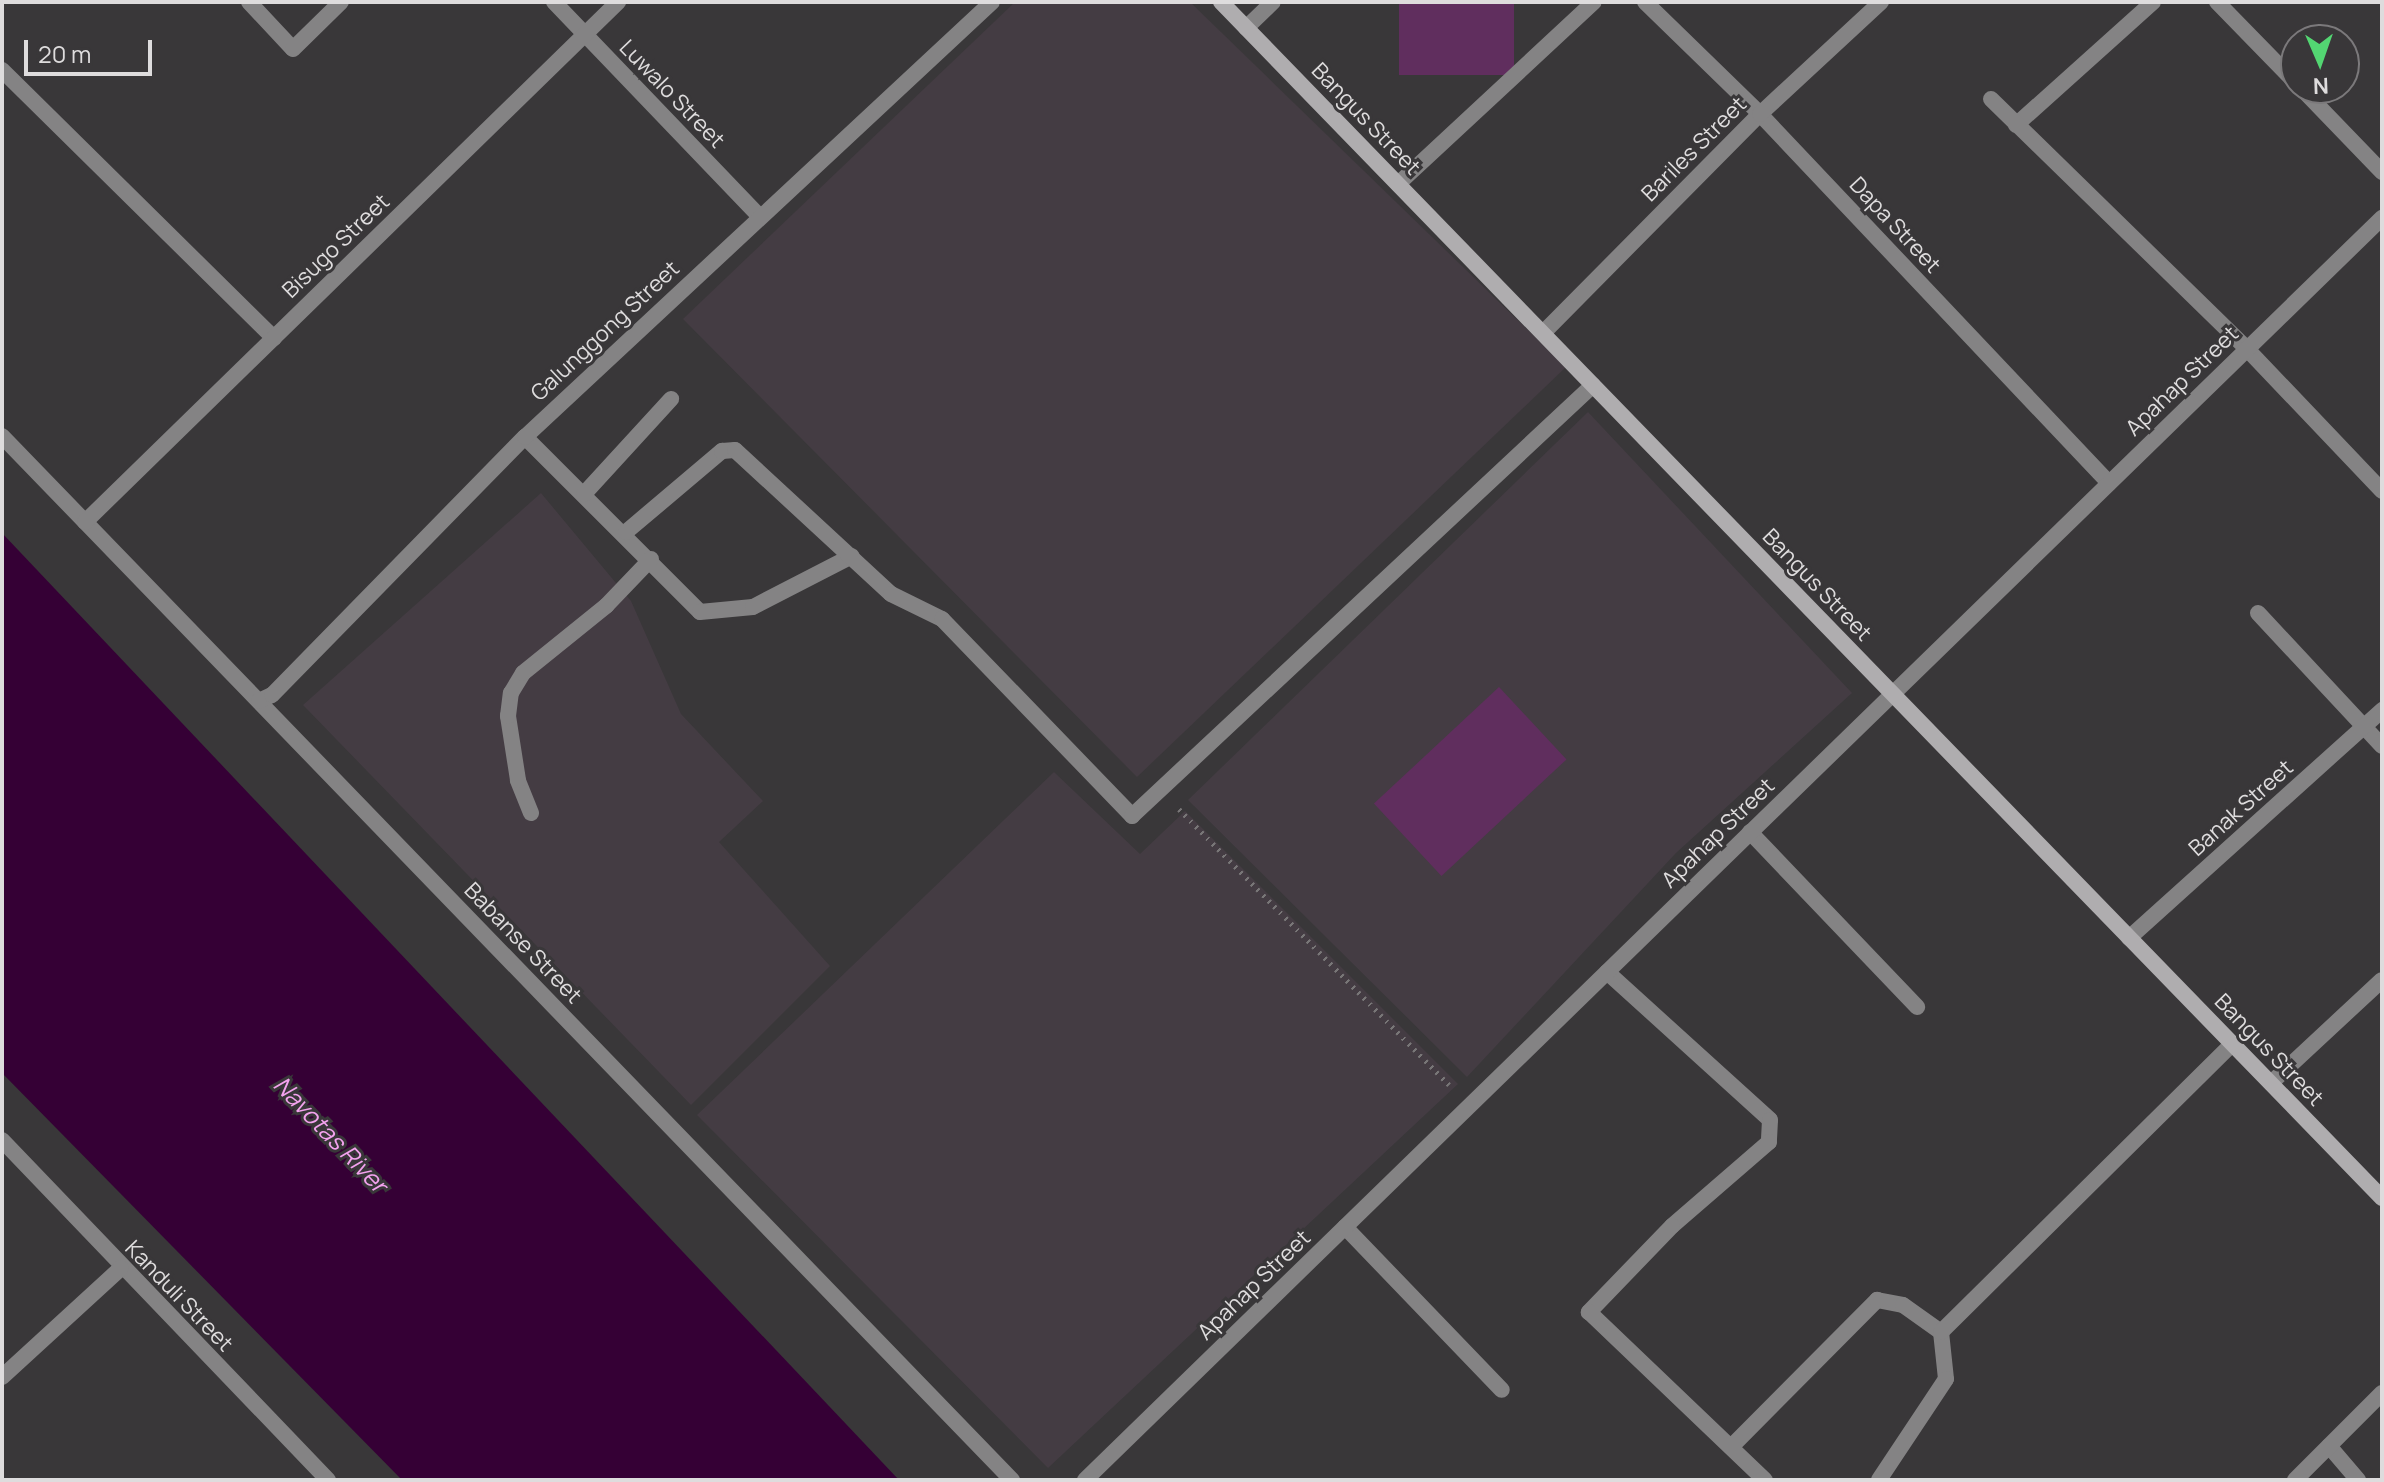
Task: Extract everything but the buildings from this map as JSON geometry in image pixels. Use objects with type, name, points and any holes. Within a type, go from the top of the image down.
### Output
[{"type":"street","points":[[249,2],[293,49],[341,2]]},
{"type":"street","name":"Luwalo Street","points":[[554,2],[759,216]]},
{"type":"street","name":"Bisugo Street","points":[[85,522],[618,2]]},
{"type":"street","name":"Galunggong Street","points":[[259,701],[272,695],[525,437],[992,2]]},
{"type":"street","name":"Bangus Street","points":[[1221,2],[2382,1198]]},
{"type":"street","points":[[1246,28],[1273,2]]},
{"type":"street","points":[[1398,184],[1594,2]]},
{"type":"street","name":"Dapa Street","points":[[1645,2],[1760,114],[2109,483]]},
{"type":"street","name":"Bariles Street","points":[[1543,333],[1760,114],[1881,2]]},
{"type":"street","points":[[2016,125],[2153,2]]},
{"type":"street","points":[[2217,2],[2280,67]]},
{"type":"street","points":[[2,70],[274,338]]},
{"type":"street","points":[[1991,99],[2247,349],[2382,491]]},
{"type":"street","points":[[2316,104],[2382,172]]},
{"type":"street","name":"Apahap Street","points":[[1085,1480],[2382,218]]},
{"type":"street","points":[[626,532],[722,451],[735,450],[891,594],[942,619],[1132,816],[1593,385]]},
{"type":"street","points":[[584,494],[671,399]]},
{"type":"street","name":"Babanse Street","points":[[2,436],[1012,1480]]},
{"type":"street","points":[[525,437],[626,532],[700,612],[726,613],[753,607],[852,556]]},
{"type":"street","points":[[531,813],[518,780],[508,716],[511,693],[523,673],[606,606],[651,559]]},
{"type":"street","points":[[2258,613],[2382,746]]},
{"type":"street","name":"Banak Street","points":[[2129,938],[2382,710]]},
{"type":"street","points":[[1750,832],[1917,1007]]},
{"type":"street","points":[[1607,972],[1770,1120],[1769,1142],[1672,1226],[1589,1312],[1765,1480]]},
{"type":"street","points":[[2271,1083],[2382,980]]},
{"type":"street","points":[[1941,1332],[2232,1044]]},
{"type":"street","name":"Kanduli Street","points":[[2,1140],[121,1268],[328,1480]]},
{"type":"street","points":[[1345,1227],[1502,1390]]},
{"type":"street","points":[[2,1377],[121,1268]]},
{"type":"street","points":[[1732,1446],[1877,1300],[1903,1305],[1941,1332],[1946,1379],[1879,1480]]},
{"type":"street","points":[[2295,1480],[2382,1393]]},
{"type":"street","points":[[2329,1446],[2358,1480]]},
{"type":"path","points":[[1160,789],[1470,1106]]},
{"type":"shaded area","points":[[1015,2],[1190,2],[1566,367],[1137,777],[683,319]]},
{"type":"shaded area","points":[[1399,2],[1514,2],[1514,75],[1399,75]]},
{"type":"shaded area","points":[[1588,412],[1852,693],[1676,853],[1467,1077],[1188,800]]},
{"type":"shaded area","points":[[541,493],[631,601],[681,714],[763,801],[719,842],[830,966],[691,1105],[303,705]]},
{"type":"shaded area","points":[[1499,687],[1567,759],[1441,876],[1374,804]]},
{"type":"shaded area","points":[[1054,772],[1140,854],[1185,811],[1458,1084],[1048,1468],[697,1115]]},
{"type":"water","name":"Navotas River","points":[[2,533],[899,1480],[402,1480],[2,1073]]}]
